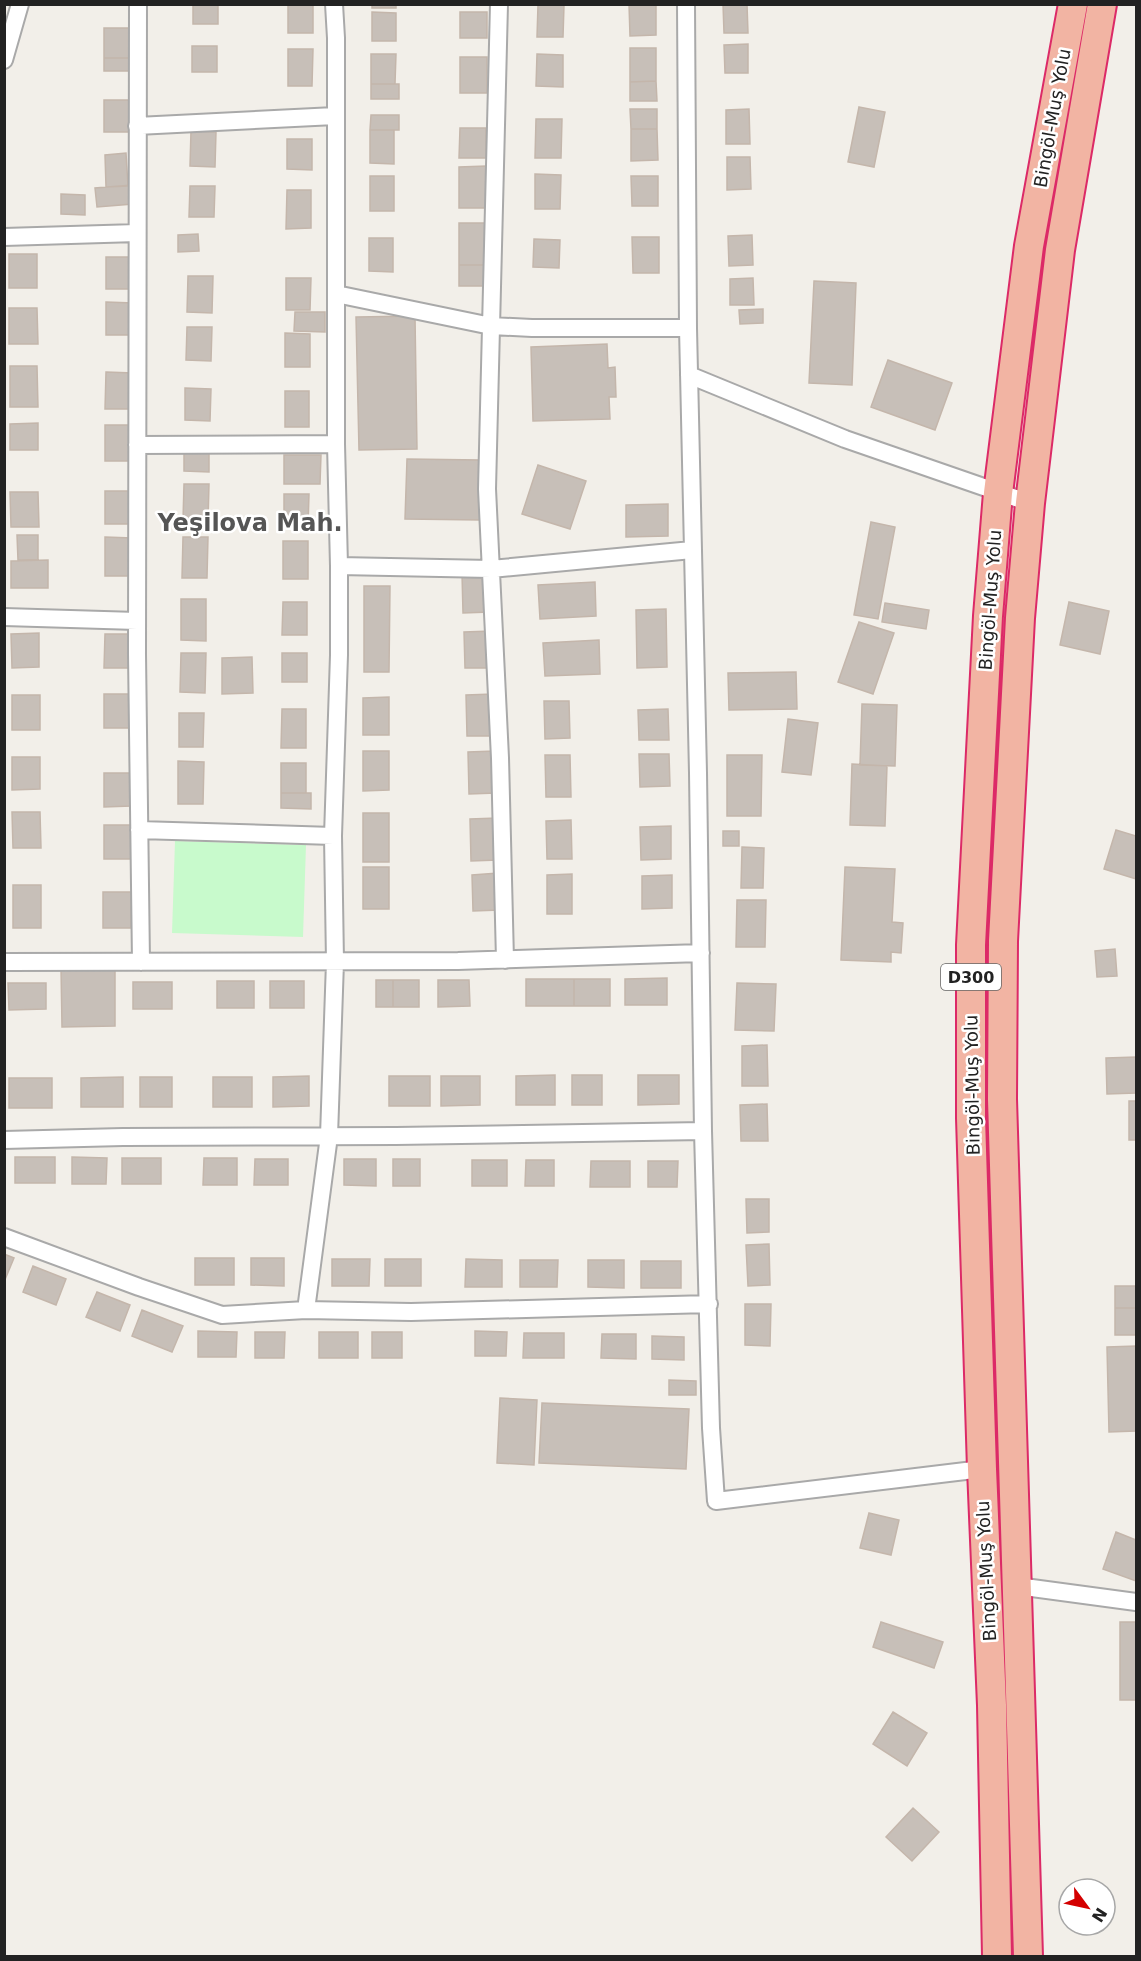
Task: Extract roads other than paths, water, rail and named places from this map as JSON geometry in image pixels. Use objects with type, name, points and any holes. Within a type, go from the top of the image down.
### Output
[{"type":"highway","name":"Bingöl-Muş Yolu","points":[[997,1956],[992,1705],[971,1118],[971,945],[988,616],[998,493],[1029,246],[1073,4]]},
{"type":"highway","name":"Bingöl-Muş Yolu","points":[[1028,1956],[1002,1098],[1002,953],[1020,618],[1030,503],[1060,250],[1102,4]]},
{"type":"street","points":[[4,60],[20,4]]},
{"type":"street","points":[[138,4],[137,621],[141,962]]},
{"type":"street","points":[[306,1310],[329,1136],[335,962],[333,836],[339,655],[339,566],[336,444],[336,38],[334,4]]},
{"type":"street","points":[[499,4],[487,489],[500,758],[505,960]]},
{"type":"street","points":[[686,4],[688,375],[698,773],[703,1131],[711,1428],[716,1501],[982,1469]]},
{"type":"street","points":[[137,126],[335,116]]},
{"type":"street","points":[[4,237],[137,233]]},
{"type":"street","points":[[336,294],[491,326],[688,328]]},
{"type":"street","points":[[688,375],[845,439],[1030,503]]},
{"type":"street","points":[[137,445],[336,444]]},
{"type":"street","points":[[339,566],[491,569],[692,550]]},
{"type":"street","points":[[4,617],[137,621]]},
{"type":"street","points":[[139,830],[333,836]]},
{"type":"street","points":[[4,962],[505,960],[701,953]]},
{"type":"street","points":[[4,1140],[703,1131]]},
{"type":"street","points":[[4,1237],[222,1315],[306,1310],[411,1312],[709,1304]]},
{"type":"street","points":[[1017,1586],[1137,1602]]},
{"type":"district","name":"Yeşilova Mah.","points":[[250,523]]}]
